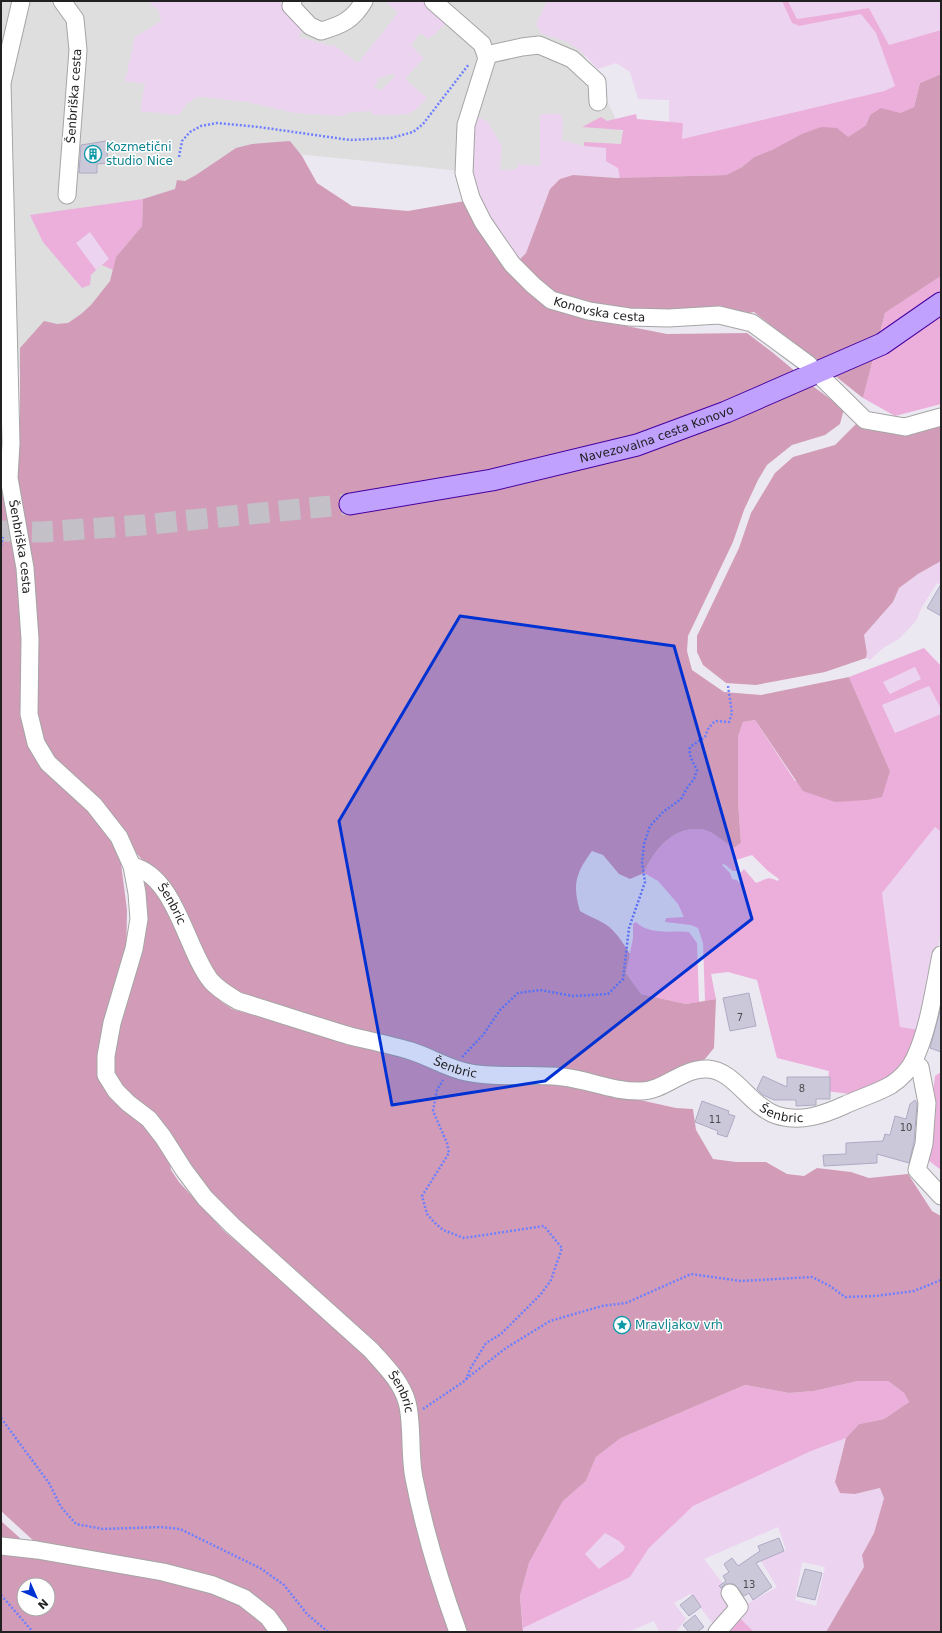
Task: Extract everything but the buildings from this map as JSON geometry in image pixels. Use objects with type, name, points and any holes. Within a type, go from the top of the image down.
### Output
[{"type":"main road","name":"Navezovalna cesta Konovo","points":[[350,504],[492,480],[637,445],[726,412],[882,344],[941,303]]},
{"type":"street","name":"Šenbriška cesta","points":[[21,1],[2,83],[11,443],[5,481],[25,568],[30,639],[29,714],[36,743],[48,763],[94,805],[119,837],[132,866]]},
{"type":"street","name":"Šenbriška cesta","points":[[62,1],[75,19],[78,50],[67,195]]},
{"type":"street","points":[[293,1],[291,6],[310,26],[321,31],[336,27],[346,22],[356,14],[364,1]]},
{"type":"street","points":[[433,1],[482,44],[484,51],[539,45],[572,59],[597,82],[598,102]]},
{"type":"street","name":"Konovska cesta","points":[[484,51],[487,58],[466,125],[464,173],[471,198],[483,222],[512,264],[533,285],[552,300],[589,311],[629,317],[669,318],[719,315],[752,322],[808,364],[866,420],[905,427],[941,417]]},
{"type":"street","points":[[1,395],[4,412],[1,448]]},
{"type":"street","points":[[1,453],[5,481]]},
{"type":"street","name":"Šenbric","points":[[458,1632],[448,1605],[414,1477],[410,1454],[407,1403],[402,1389],[392,1373],[371,1350],[232,1225],[205,1198],[154,1125],[116,1091],[106,1075],[106,1056],[112,1023],[134,949],[139,919],[137,893],[132,866],[140,868],[155,878],[168,897],[211,980],[223,993],[238,1000],[348,1035],[413,1052],[466,1072],[490,1075],[563,1077],[618,1089],[643,1092],[690,1072],[707,1068],[720,1071],[731,1078],[752,1101],[763,1109],[778,1116],[809,1118],[826,1114],[892,1084],[905,1073],[913,1062],[923,1035],[941,955]]},
{"type":"street","points":[[913,1062],[920,1067],[927,1103],[924,1144],[917,1170],[941,1196]]},
{"type":"street","points":[[1,1546],[37,1550],[163,1572],[213,1585],[244,1598],[268,1617],[279,1632]]},
{"type":"street","points":[[717,1632],[739,1607],[730,1593]]},
{"type":"path","points":[[180,157],[182,141],[190,132],[201,126],[217,123],[258,127],[350,140],[391,138],[413,132],[423,124],[484,51]]},
{"type":"path","points":[[466,1380],[506,1348],[550,1321],[602,1306],[626,1303],[691,1274],[741,1281],[812,1277],[830,1286],[845,1297],[876,1296],[914,1291],[941,1280]]},
{"type":"path","points":[[1,1418],[49,1483],[61,1507],[76,1524],[103,1529],[161,1527],[180,1529],[260,1568],[284,1585],[307,1614],[328,1632]]},
{"type":"path","points":[[1,1595],[33,1632]]},
{"type":"highlighted area","points":[[460,616],[674,646],[752,919],[545,1081],[392,1105],[339,821]]},
{"type":"shaded area","points":[[1,1],[558,1],[651,191],[298,154],[1,383]]},
{"type":"shaded area","points":[[148,1],[280,1],[294,13],[307,17],[299,37],[335,46],[358,63],[398,13],[385,1],[426,1],[448,21],[429,39],[420,33],[411,45],[424,58],[405,79],[427,98],[416,110],[407,114],[374,115],[371,111],[346,113],[344,116],[295,113],[247,102],[202,97],[195,98],[187,104],[178,115],[140,111],[145,84],[125,81],[135,37],[161,21],[159,11]],"holes":[[[393,74],[396,75],[381,90],[374,88],[379,78]]]},
{"type":"shaded area","points":[[547,1],[782,1],[792,23],[799,26],[861,13],[876,33],[895,86],[884,91],[682,139],[683,123],[669,122],[669,100],[638,99],[630,72],[616,63],[598,69],[580,50],[565,41],[542,34],[536,24]]},
{"type":"shaded area","points":[[782,1],[788,1],[797,19],[869,8],[889,45],[941,30],[941,74],[920,83],[914,107],[900,113],[870,115],[866,125],[848,137],[774,149],[754,157],[742,167],[726,175],[620,178],[618,168],[606,161],[606,148],[584,146],[584,142],[621,144],[623,130],[582,127],[601,117],[607,121],[636,114],[637,119],[683,123],[682,139],[884,91],[895,86],[876,33],[861,14],[799,26],[792,23]]},
{"type":"shaded area","points":[[788,1],[941,1],[941,30],[889,45],[869,8],[797,19]]},
{"type":"shaded area","points":[[941,74],[941,276],[885,313],[863,398],[754,312],[701,323],[557,299],[518,261],[526,253],[550,189],[560,179],[573,175],[616,178],[726,175],[742,167],[754,157],[774,149],[802,134],[821,127],[837,128],[848,137],[866,125],[870,115],[881,108],[900,113],[914,107],[920,83]]},
{"type":"shaded area","points":[[540,114],[561,114],[563,128],[561,140],[584,146],[606,148],[618,168],[620,178],[573,175],[550,189],[526,253],[518,261],[491,223],[470,182],[470,134],[476,117],[487,121],[502,146],[500,170],[516,169],[519,164],[540,166]]},
{"type":"shaded area","points":[[290,141],[302,156],[317,183],[352,206],[408,211],[465,201],[505,268],[526,291],[548,305],[581,317],[667,334],[747,333],[844,409],[840,424],[825,435],[792,445],[767,465],[744,510],[733,542],[688,636],[687,651],[692,670],[724,692],[761,695],[849,677],[890,771],[882,797],[867,800],[835,802],[803,791],[755,720],[743,722],[738,737],[738,801],[741,843],[734,848],[708,831],[694,829],[684,831],[667,840],[660,847],[648,864],[644,873],[630,879],[619,874],[603,855],[592,851],[582,866],[577,879],[576,893],[580,911],[605,924],[613,930],[619,938],[630,954],[626,973],[641,994],[686,1004],[716,999],[714,1048],[705,1059],[650,1085],[480,1071],[273,1008],[218,983],[171,894],[102,809],[51,759],[34,716],[14,461],[20,428],[20,348],[44,321],[57,324],[68,323],[91,305],[110,281],[116,257],[142,226],[143,199],[175,189],[177,180],[185,181],[236,148],[252,144]]},
{"type":"shaded area","points":[[143,199],[142,226],[116,257],[113,270],[102,265],[109,259],[90,232],[76,243],[96,270],[91,275],[90,285],[82,288],[43,242],[30,215]]},
{"type":"shaded area","points":[[90,232],[109,259],[96,270],[76,243]]},
{"type":"shaded area","points":[[941,276],[941,404],[895,416],[863,398],[885,313]]},
{"type":"shaded area","points":[[857,423],[867,430],[911,432],[941,425],[941,561],[918,574],[899,588],[893,602],[864,635],[867,653],[866,658],[825,672],[756,685],[726,683],[703,665],[697,652],[697,636],[739,548],[751,513],[775,473],[793,457],[835,445]]},
{"type":"shaded area","points":[[4,485],[22,567],[23,715],[96,815],[120,856],[127,910],[126,965],[99,1056],[168,1149],[171,1170],[179,1182],[224,1231],[383,1369],[403,1405],[453,1632],[281,1632],[259,1606],[36,1543],[1,1511],[1,488]]},
{"type":"shaded area","points":[[941,561],[941,585],[937,583],[922,607],[916,621],[899,639],[883,648],[870,660],[866,658],[867,652],[864,635],[893,602],[899,588],[918,574]]},
{"type":"shaded area","points":[[924,648],[941,666],[941,709],[929,686],[882,705],[895,733],[941,714],[941,832],[935,827],[882,893],[900,1027],[920,1030],[902,1070],[857,1095],[827,1091],[829,1071],[777,1058],[757,980],[728,972],[711,974],[716,999],[705,1001],[703,943],[698,928],[691,925],[665,922],[666,918],[684,917],[678,904],[658,881],[644,873],[648,864],[660,847],[667,840],[684,831],[694,829],[708,831],[734,848],[741,843],[738,801],[738,737],[743,722],[755,720],[795,781],[890,771],[849,677]],"holes":[[[915,667],[921,679],[890,694],[883,682]],[[752,855],[768,871],[779,879],[778,881],[768,878],[756,883],[744,869],[740,873],[741,879],[739,883],[737,880],[732,879],[730,873],[722,865],[724,864],[733,871],[738,871],[736,860]]]},
{"type":"shaded area","points":[[915,667],[921,679],[890,694],[883,682]]},
{"type":"shaded area","points":[[929,686],[941,709],[941,714],[895,733],[882,705]]},
{"type":"shaded area","points":[[935,827],[941,832],[941,933],[920,1030],[900,1027],[882,893]]},
{"type":"shaded area","points":[[145,880],[155,888],[213,993],[232,1009],[355,1044],[563,1083],[676,1108],[693,1109],[696,1130],[713,1159],[736,1162],[766,1162],[787,1174],[804,1176],[817,1168],[851,1172],[869,1178],[908,1174],[932,1211],[941,1216],[941,1632],[826,1632],[864,1567],[862,1555],[874,1533],[884,1498],[880,1488],[855,1494],[840,1493],[835,1482],[846,1438],[859,1424],[884,1419],[909,1402],[904,1393],[888,1381],[858,1381],[814,1391],[789,1393],[745,1385],[621,1438],[596,1457],[586,1481],[563,1501],[529,1563],[520,1596],[523,1632],[462,1632],[443,1557],[421,1488],[410,1392],[231,1224],[117,1086],[113,1065],[112,1036],[135,971]]},
{"type":"shaded area","points":[[636,922],[655,931],[689,932],[697,943],[699,1002],[686,1004],[641,994],[626,973],[633,938],[633,924]]},
{"type":"shaded area","points":[[941,1072],[941,1170],[924,1157],[935,1076]]},
{"type":"shaded area","points":[[858,1381],[888,1381],[904,1393],[909,1402],[884,1419],[859,1424],[846,1438],[811,1451],[693,1506],[649,1548],[630,1577],[523,1628],[520,1596],[529,1563],[563,1501],[586,1481],[596,1457],[621,1438],[745,1385],[789,1393],[814,1391]],"holes":[[[605,1533],[619,1541],[625,1547],[623,1551],[599,1569],[585,1554]]]},
{"type":"shaded area","points":[[846,1438],[839,1465],[855,1494],[881,1488],[884,1498],[874,1533],[862,1555],[864,1567],[826,1632],[754,1632],[739,1617],[748,1607],[747,1604],[777,1587],[761,1561],[786,1550],[778,1527],[704,1559],[727,1589],[734,1605],[716,1628],[690,1594],[674,1603],[686,1619],[676,1632],[659,1632],[654,1621],[628,1632],[523,1632],[523,1628],[630,1577],[649,1548],[693,1506],[811,1451]],"holes":[[[802,1562],[825,1567],[816,1606],[795,1600]]]},
{"type":"shaded area","points":[[1,1521],[20,1538],[18,1540],[1,1538]]},
{"type":"shaded area","points":[[605,1533],[619,1541],[625,1547],[623,1551],[599,1570],[585,1554]]},
{"type":"shaded area","points":[[1,1547],[134,1571],[233,1600],[254,1614],[272,1632],[1,1632]]},
{"type":"shaded area","points":[[739,1617],[754,1632],[722,1632]]},
{"type":"tunnel","points":[[1,531],[42,532],[142,525],[350,504]]},
{"type":"place","name":"Kozmetični studio Nice","points":[[93,154]]},
{"type":"place","name":"Mravljakov vrh","points":[[622,1325]]}]
